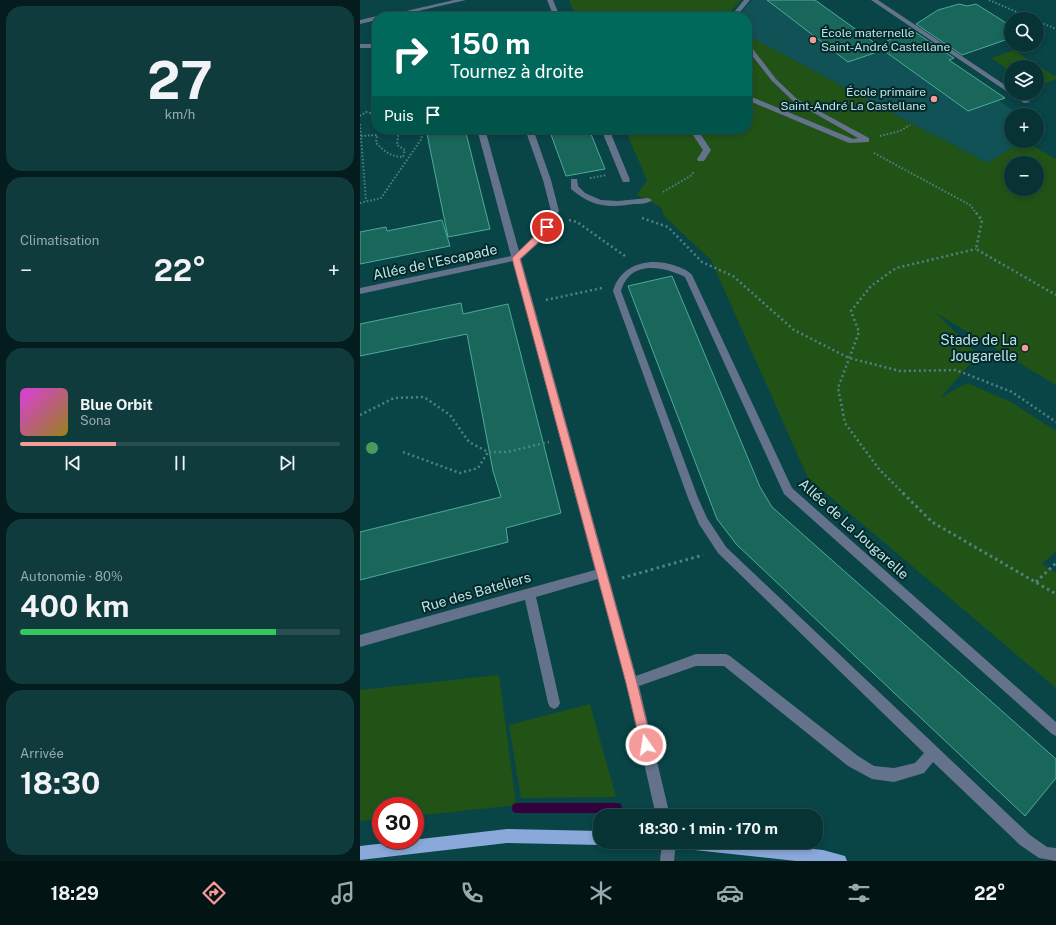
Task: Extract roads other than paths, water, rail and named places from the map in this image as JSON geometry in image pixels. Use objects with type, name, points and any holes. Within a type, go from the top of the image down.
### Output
[{"type":"main road","points":[[360,853],[507,836],[593,838]]},
{"type":"main road","points":[[749,849],[822,857],[840,861]]},
{"type":"street","points":[[407,12],[463,0]]},
{"type":"street","points":[[550,0],[555,12]]},
{"type":"street","points":[[737,12],[747,0]]},
{"type":"street","points":[[874,0],[1004,87]]},
{"type":"street","points":[[360,22],[372,19]]},
{"type":"street","points":[[360,46],[372,46]]},
{"type":"street","points":[[752,51],[774,80],[796,100],[866,140],[852,141],[752,99]]},
{"type":"street","points":[[482,134],[602,578],[632,683],[661,809]]},
{"type":"street","points":[[516,258],[541,236],[555,211],[549,186],[532,134]]},
{"type":"street","points":[[607,134],[626,180]]},
{"type":"street","points":[[696,134],[706,150],[701,159]]},
{"type":"street","points":[[574,181],[574,187],[582,196],[608,206],[648,200]]},
{"type":"street","name":"Allée de l'Escapade","points":[[360,291],[516,258]]},
{"type":"street","name":"Allée de La Jougarelle","points":[[933,753],[722,550],[703,521],[617,291],[618,285],[626,274],[642,267],[653,265],[669,266],[688,275],[788,491],[1056,730]]},
{"type":"street","name":"Rue des Bateliers","points":[[360,640],[529,593],[602,578]]},
{"type":"street","points":[[529,593],[554,703]]},
{"type":"street","points":[[632,683],[696,660],[726,660],[853,761],[872,772],[894,775],[919,768],[933,753],[1025,840],[1044,853],[1056,855]]},
{"type":"street","points":[[667,861],[668,849]]},
{"type":"waterway","points":[[517,808],[617,808]]},
{"type":"place","name":"École maternelle Saint-André Castellane","points":[[813,40]]},
{"type":"place","name":"École primaire Saint-André La Castellane","points":[[934,99]]},
{"type":"place","name":"Stade de La Jougarelle","points":[[1025,348]]}]
